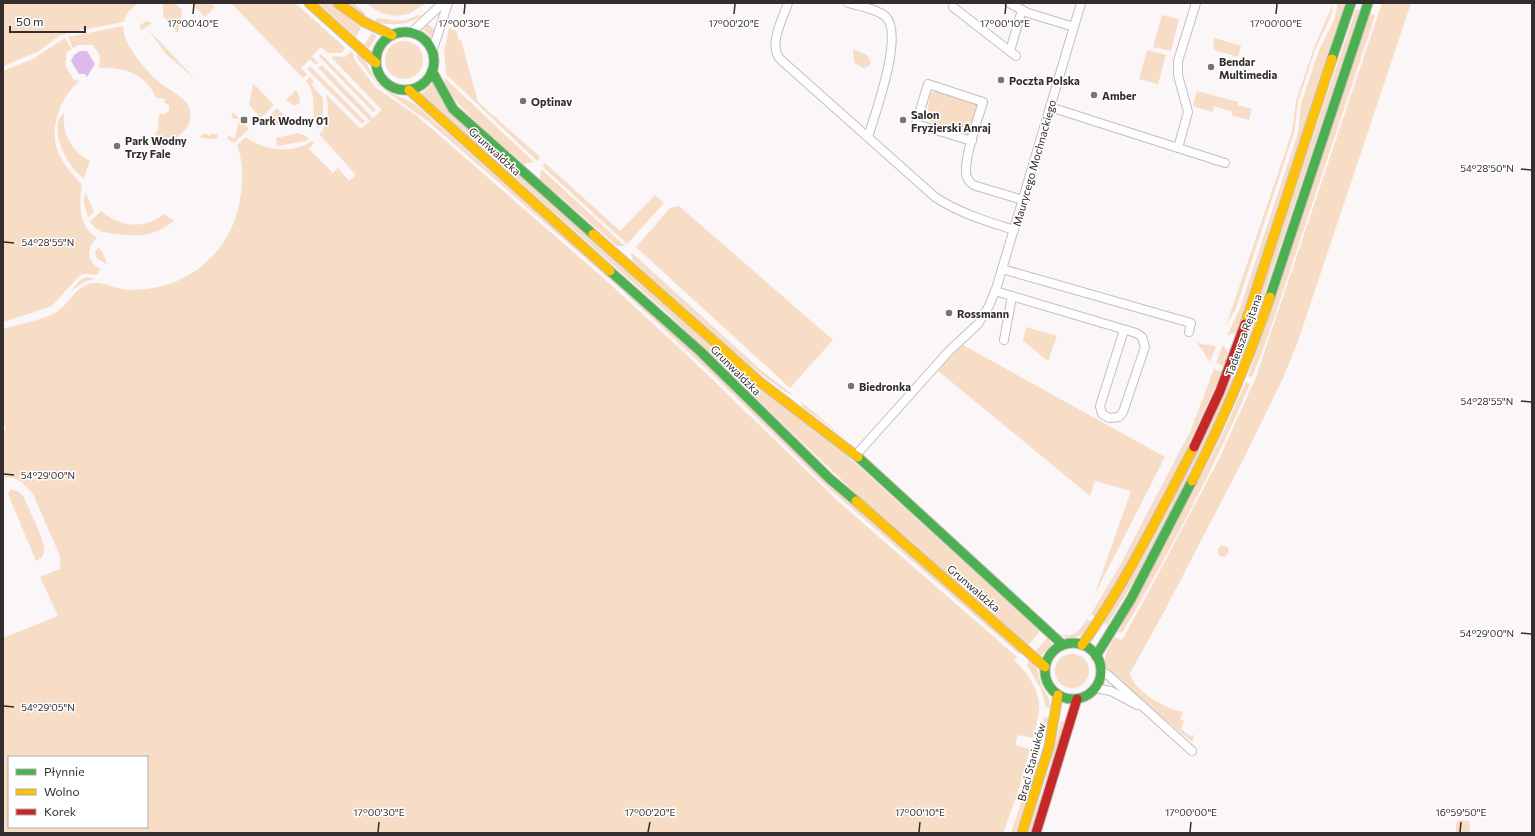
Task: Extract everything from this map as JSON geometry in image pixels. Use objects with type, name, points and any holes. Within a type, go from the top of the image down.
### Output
[{"type":"street","points":[[309,3],[376,63]]},
{"type":"street","points":[[338,3],[354,18],[392,35]]},
{"type":"street","points":[[411,33],[443,3]]},
{"type":"street","points":[[432,52],[448,3]]},
{"type":"street","points":[[788,3],[774,45],[776,54],[868,137],[946,204],[973,217],[1014,230]]},
{"type":"street","points":[[848,3],[883,14],[888,19],[892,32],[890,61],[868,137]]},
{"type":"street","points":[[1008,3],[1022,10],[1074,27]]},
{"type":"street","name":"Maurycego Mochnackiego","points":[[856,455],[949,351],[978,324],[989,306],[996,291],[1081,3]]},
{"type":"street","points":[[1178,148],[1188,112],[1178,74],[1178,61],[1196,3]]},
{"type":"street","name":"Tadeusza Rejtana","points":[[1082,645],[1109,604],[1140,551],[1220,391],[1243,330],[1351,3]]},
{"type":"street","name":"Tadeusza Rejtana","points":[[1096,656],[1131,599],[1212,442],[1239,383],[1268,303],[1368,3]]},
{"type":"street","points":[[953,7],[1013,53],[1022,10]]},
{"type":"street","points":[[401,32],[411,33],[428,43],[434,61],[432,71],[427,80],[419,86],[409,90],[397,89],[386,84],[379,74],[376,63],[377,52],[383,42],[392,35],[401,32]]},
{"type":"street","name":"Grunwaldzka","points":[[432,71],[454,108],[475,129],[760,382],[856,455],[1063,645]]},
{"type":"street","points":[[972,142],[916,124],[928,84],[983,102],[966,167],[966,174],[970,182],[976,186],[1023,200]]},
{"type":"street","name":"Grunwaldzka","points":[[409,90],[695,347],[830,479],[1045,667]]},
{"type":"street","points":[[1050,107],[1225,163]]},
{"type":"street","points":[[1001,273],[1191,323],[1189,332]]},
{"type":"street","points":[[996,291],[1124,330],[1142,337],[1145,347],[1123,412],[1119,417],[1109,418],[1102,414],[1100,406],[1124,330]]},
{"type":"street","points":[[1004,340],[1012,296]]},
{"type":"street","points":[[1101,671],[1095,688],[1090,694],[1077,699],[1067,699],[1058,695],[1047,683],[1045,667],[1048,658],[1054,650],[1063,645],[1082,645],[1096,656],[1101,671],[1192,751]]},
{"type":"street","points":[[1095,688],[1110,691],[1149,712]]},
{"type":"street","name":"Braci Staniuków","points":[[1022,833],[1049,747],[1058,695]]},
{"type":"street","points":[[1036,833],[1077,699]]},
{"type":"shaded area","points":[[3,3],[138,3],[128,12],[123,22],[59,36],[37,52],[3,66]]},
{"type":"shaded area","points":[[163,3],[174,3],[182,10],[178,33],[163,16]]},
{"type":"shaded area","points":[[191,3],[210,3],[215,7],[205,17]]},
{"type":"shaded area","points":[[231,3],[295,3],[345,48],[341,53],[328,53],[321,47],[312,56],[318,63],[316,65],[310,59],[301,68],[307,74],[303,78]]},
{"type":"shaded area","points":[[318,3],[330,3],[361,28],[356,37]]},
{"type":"shaded area","points":[[348,3],[354,3],[365,13],[365,18]]},
{"type":"shaded area","points":[[365,3],[427,3],[408,14],[396,16],[381,13]]},
{"type":"shaded area","points":[[1338,3],[1345,5],[1237,332],[1227,336],[1240,308],[1298,133],[1301,104],[1319,50],[1334,20]]},
{"type":"shaded area","points":[[1382,3],[1411,3],[1297,344],[1283,378],[1244,458],[1166,608],[1130,673],[1132,680],[1137,686],[1151,698],[1168,707],[1183,712],[1180,719],[1184,721],[1181,729],[1190,736],[1194,735],[1193,741],[1191,741],[1109,673],[1105,663],[1106,654],[1115,637],[1122,640],[1146,597],[1220,457],[1256,377]]},
{"type":"shaded area","points":[[1333,4],[1331,16],[1316,47],[1298,102],[1294,133],[1236,308],[1226,326],[1292,132],[1296,101],[1315,45]]},
{"type":"shaded area","points":[[1356,9],[1360,10],[1238,372],[1234,370]]},
{"type":"shaded area","points":[[1370,13],[1375,15],[1373,22],[1267,339],[1252,377],[1248,376]]},
{"type":"shaded area","points":[[418,15],[422,16],[399,24],[375,22],[377,18],[402,20]]},
{"type":"shaded area","points":[[1162,15],[1179,19],[1171,51],[1153,47]]},
{"type":"shaded area","points":[[147,21],[152,23],[141,31],[140,25]]},
{"type":"shaded area","points":[[428,24],[436,31],[433,38],[423,29]]},
{"type":"shaded area","points":[[123,26],[126,40],[142,64],[159,82],[183,99],[189,109],[190,118],[187,127],[181,134],[162,148],[152,142],[158,128],[159,114],[166,114],[169,110],[169,105],[164,102],[166,99],[156,98],[147,83],[133,73],[117,68],[99,68],[100,56],[93,45],[78,45],[73,48],[68,37]]},
{"type":"shaded area","points":[[449,28],[456,31],[459,40],[461,40],[478,102],[540,157],[537,161],[446,74],[444,52]]},
{"type":"shaded area","points":[[148,29],[196,80],[166,54]]},
{"type":"shaded area","points":[[372,33],[377,36],[369,48],[364,45]]},
{"type":"shaded area","points":[[65,38],[72,49],[66,53],[66,67],[74,80],[79,81],[66,96],[58,114],[55,133],[56,143],[58,152],[63,161],[82,185],[80,200],[81,214],[86,227],[97,238],[91,246],[90,259],[92,263],[100,269],[97,275],[85,274],[79,276],[52,306],[3,322],[3,71],[33,59]]},
{"type":"shaded area","points":[[1215,38],[1241,46],[1238,57],[1214,50],[1213,41]]},
{"type":"shaded area","points":[[400,41],[408,41],[415,44],[420,49],[423,60],[420,71],[415,76],[408,79],[400,79],[393,76],[388,71],[385,64],[385,56],[388,49],[393,44]]},
{"type":"shaded area","points":[[853,49],[867,55],[871,62],[869,66],[863,68],[854,63]]},
{"type":"shaded area","points":[[1147,50],[1166,55],[1158,84],[1139,79]]},
{"type":"shaded area","points":[[80,51],[87,51],[95,64],[87,77],[85,74],[79,74],[71,61],[74,55]]},
{"type":"shaded area","points":[[352,51],[355,60],[375,87],[417,116],[601,276],[688,356],[841,504],[1017,657],[1014,661],[1027,675],[1035,688],[1039,701],[1039,711],[1033,738],[1018,735],[1015,745],[1030,749],[1019,789],[1003,833],[3,833],[3,638],[58,616],[40,577],[60,569],[60,556],[33,494],[22,482],[14,478],[3,477],[3,431],[6,430],[3,420],[3,329],[38,320],[55,313],[64,306],[75,293],[89,284],[98,283],[128,290],[147,289],[182,279],[211,258],[231,229],[238,212],[242,175],[237,145],[246,137],[253,142],[269,148],[278,149],[296,148],[312,141],[314,143],[309,149],[333,173],[338,168],[349,181],[356,175],[319,134],[325,126],[328,116],[326,94],[361,129],[370,121],[318,68],[322,65],[373,118],[382,110],[332,58],[332,56],[345,57]]},
{"type":"shaded area","points":[[357,53],[364,59],[380,86],[388,92],[416,105],[681,340],[844,498],[1021,653],[1019,654],[825,485],[711,373],[615,284],[430,123],[379,86],[357,58]]},
{"type":"shaded area","points":[[321,54],[376,110],[373,112],[319,56]]},
{"type":"shaded area","points":[[310,66],[365,121],[362,124],[307,69]]},
{"type":"shaded area","points":[[310,77],[314,82],[311,84],[323,98],[323,121],[318,129],[314,117],[312,93],[306,81]]},
{"type":"shaded area","points":[[444,77],[534,162],[524,164],[478,124],[455,99],[447,87]]},
{"type":"shaded area","points":[[253,83],[274,105],[261,118],[249,105]]},
{"type":"shaded area","points":[[433,83],[447,108],[844,453],[1040,631],[1028,645],[868,505],[665,311],[421,94]]},
{"type":"shaded area","points":[[938,89],[977,104],[978,106],[970,135],[965,137],[932,126],[928,109],[928,95]]},
{"type":"shaded area","points":[[296,90],[300,103],[294,106],[286,100]]},
{"type":"shaded area","points":[[1197,91],[1238,102],[1237,105],[1252,109],[1249,120],[1233,116],[1231,111],[1214,106],[1212,112],[1193,106]]},
{"type":"shaded area","points":[[277,108],[284,115],[284,122],[276,126],[264,121]]},
{"type":"shaded area","points":[[233,112],[249,129],[234,143],[227,139],[228,136],[235,138],[239,119],[231,118]]},
{"type":"shaded area","points":[[64,113],[66,135],[69,141],[83,157],[90,161],[84,178],[72,166],[66,157],[58,137],[57,128],[59,119]]},
{"type":"shaded area","points":[[203,133],[210,136],[211,133],[218,135],[217,139],[200,138]]},
{"type":"shaded area","points":[[298,133],[309,138],[306,141],[277,146],[276,138]]},
{"type":"shaded area","points":[[545,163],[620,231],[655,195],[664,203],[627,244],[542,166]]},
{"type":"shaded area","points":[[541,169],[625,246],[617,246],[540,179]]},
{"type":"shaded area","points":[[85,192],[94,212],[88,217],[84,203]]},
{"type":"shaded area","points":[[679,206],[833,340],[790,388],[636,247],[670,208]]},
{"type":"shaded area","points":[[101,211],[124,223],[149,223],[164,214],[174,221],[160,230],[147,234],[133,235],[108,233],[96,228],[90,222]]},
{"type":"shaded area","points":[[98,247],[102,251],[107,264],[97,259],[95,253]]},
{"type":"shaded area","points":[[631,252],[762,371],[793,395],[764,377],[715,335],[633,261]]},
{"type":"shaded area","points":[[87,277],[96,279],[86,281],[71,291],[80,280]]},
{"type":"shaded area","points":[[1026,327],[1057,336],[1048,361],[1023,341]]},
{"type":"shaded area","points":[[1197,342],[1216,347],[1210,362]]},
{"type":"shaded area","points":[[963,345],[1165,457],[1094,596],[1131,491],[1095,481],[1090,496],[937,370]]},
{"type":"shaded area","points":[[1223,345],[1228,353],[1224,366],[1216,363]]},
{"type":"shaded area","points":[[1214,369],[1222,372],[1178,466],[1147,528],[1095,617],[1091,614],[1118,569],[1191,430]]},
{"type":"shaded area","points":[[1232,376],[1236,378],[1219,417],[1135,579],[1107,625],[1104,623],[1156,533],[1188,470]]},
{"type":"shaded area","points":[[1246,382],[1250,384],[1190,511],[1122,633],[1118,632],[1218,444]]},
{"type":"shaded area","points":[[801,402],[849,441],[803,407]]},
{"type":"shaded area","points":[[11,489],[19,492],[23,496],[42,540],[44,554],[36,561],[8,494]]},
{"type":"shaded area","points":[[1221,546],[1225,546],[1227,547],[1227,555],[1221,556],[1218,553],[1218,549]]},
{"type":"shaded area","points":[[1087,619],[1092,622],[1080,636],[1067,638],[1060,634],[1073,634],[1082,627]]},
{"type":"shaded area","points":[[1047,638],[1052,644],[1041,656],[1036,651]]},
{"type":"shaded area","points":[[1072,654],[1084,659],[1089,671],[1084,683],[1072,688],[1060,683],[1055,671],[1060,659]]},
{"type":"shaded area","points":[[1029,659],[1037,668],[1041,685],[1049,699],[1050,708],[1046,707],[1041,689],[1027,665]]},
{"type":"shaded area","points":[[1044,717],[1049,718],[1046,729],[1039,738]]},
{"type":"shaded area","points":[[1061,721],[1065,722],[1031,833],[1028,833],[1048,773]]},
{"type":"shaded area","points":[[1036,752],[1038,764],[1016,833],[1011,833],[1028,782]]},
{"type":"shaded area","points":[[1459,820],[1469,821],[1470,832],[1456,833],[1456,823]]},
{"type":"traffic: fast","points":[[1332,59],[1351,3]]},
{"type":"traffic: fast","points":[[1270,297],[1368,3]]},
{"type":"traffic: fast","points":[[405,32],[416,34],[429,45],[432,50],[434,61],[432,72],[421,85],[416,88],[405,90],[394,88],[381,77],[378,72],[376,61],[378,50],[389,37],[394,34],[405,32]]},
{"type":"traffic: fast","points":[[432,71],[453,109],[593,234]]},
{"type":"traffic: fast","points":[[610,271],[701,352],[830,479],[856,501]]},
{"type":"traffic: fast","points":[[858,457],[1063,645]]},
{"type":"traffic: fast","points":[[1096,656],[1131,599],[1192,481]]},
{"type":"traffic: fast","points":[[1073,643],[1084,645],[1093,651],[1099,660],[1101,671],[1099,682],[1093,691],[1084,697],[1073,699],[1062,697],[1053,691],[1047,682],[1045,671],[1047,660],[1053,651],[1062,645],[1073,643]]},
{"type":"traffic: slow","points":[[309,3],[376,63]]},
{"type":"traffic: slow","points":[[338,3],[364,22],[392,35]]},
{"type":"traffic: slow","points":[[1245,324],[1332,59]]},
{"type":"traffic: slow","points":[[409,90],[610,271]]},
{"type":"traffic: slow","points":[[593,234],[760,382],[858,457]]},
{"type":"traffic: slow","points":[[1192,481],[1234,391],[1253,345],[1270,297]]},
{"type":"traffic: slow","points":[[1082,645],[1128,573],[1194,447]]},
{"type":"traffic: slow","points":[[856,501],[1045,667]]},
{"type":"traffic: slow","points":[[1022,833],[1049,747],[1058,695]]},
{"type":"traffic: jam","points":[[1194,447],[1220,391],[1245,324]]},
{"type":"traffic: jam","points":[[1036,833],[1077,699]]},
{"type":"place","name":"Bendar Multimedia","points":[[1211,67]]},
{"type":"place","name":"Poczta Polska","points":[[1001,80]]},
{"type":"place","name":"Amber","points":[[1094,95]]},
{"type":"place","name":"Optinav","points":[[523,101]]},
{"type":"place","name":"Park Wodny 01","points":[[244,120]]},
{"type":"place","name":"Salon Fryzjerski Anraj","points":[[903,120]]},
{"type":"place","name":"Park Wodny Trzy Fale","points":[[117,146]]},
{"type":"place","name":"Rossmann","points":[[949,313]]},
{"type":"place","name":"Biedronka","points":[[851,386]]}]
